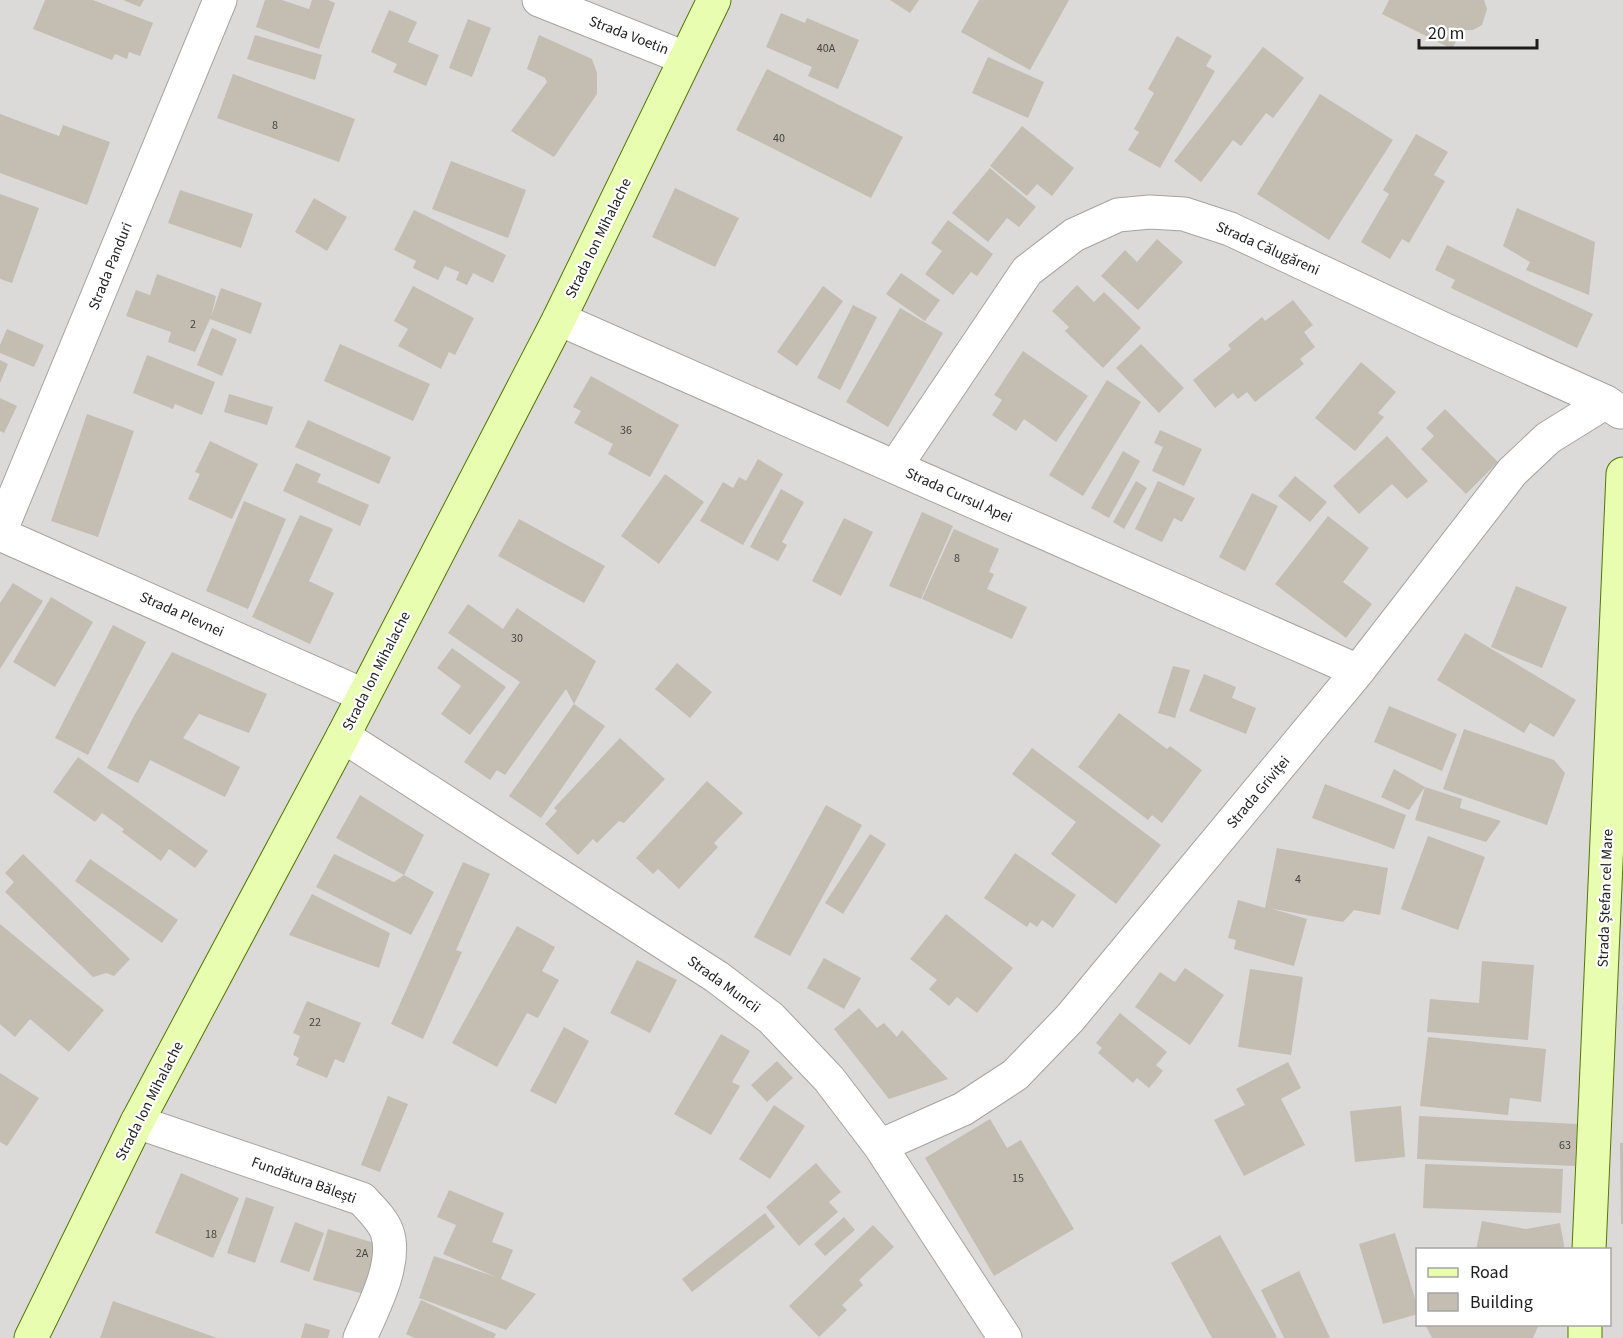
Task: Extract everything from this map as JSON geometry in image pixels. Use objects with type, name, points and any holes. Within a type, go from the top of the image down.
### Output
[{"type":"street","name":"Strada Panduri","points":[[0,533],[220,0]]},
{"type":"street","name":"Strada Voetin","points":[[539,0],[685,57]]},
{"type":"street","name":"Strada Ion Mihalache","points":[[31,1338],[137,1122],[343,736],[559,319],[714,0]]},
{"type":"street","name":"Strada Călugăreni","points":[[895,467],[1027,272],[1074,235],[1118,215],[1150,212],[1184,214],[1230,229],[1614,408]]},
{"type":"street","name":"Strada Cursul Apei","points":[[559,319],[1358,671]]},
{"type":"street","name":"Strada Griviței","points":[[880,1146],[963,1109],[1015,1075],[1070,1018],[1358,671],[1512,472],[1548,438],[1614,408]]},
{"type":"street","name":"Strada Ștefan cel Mare","points":[[1589,1248],[1623,474]]},
{"type":"street","name":"Strada Plevnei","points":[[0,533],[363,695]]},
{"type":"street","name":"Strada Muncii","points":[[343,736],[717,977],[771,1018],[829,1079],[880,1146],[1005,1338]]},
{"type":"street","name":"Fundătura Bălești","points":[[137,1122],[362,1200],[378,1216],[388,1233],[389,1258],[385,1282],[360,1338]]},
{"type":"shaded area","points":[[0,0],[1623,0],[1623,1338],[0,1338]]},
{"type":"building","points":[[45,0],[93,0],[153,23],[140,56],[129,52],[127,59],[115,54],[112,60],[33,29]]},
{"type":"building","points":[[123,0],[144,0],[140,7]]},
{"type":"building","points":[[265,0],[282,0],[309,9],[312,0],[328,0],[335,3],[319,49],[256,27]]},
{"type":"building","points":[[890,0],[919,0],[910,13]]},
{"type":"building","points":[[979,0],[1069,0],[1030,70],[961,32]]},
{"type":"building","points":[[1389,0],[1484,0],[1487,9],[1482,25],[1473,30],[1462,30],[1452,49],[1382,14]]},
{"type":"building","points":[[389,10],[417,22],[408,42],[439,55],[426,86],[393,72],[397,64],[371,52]]},
{"type":"building","points":[[781,13],[805,23],[807,18],[859,40],[838,89],[808,76],[812,67],[766,47]]},
{"type":"building","points":[[468,19],[491,28],[472,77],[449,68]]},
{"type":"building","points":[[255,35],[322,55],[315,80],[247,59]]},
{"type":"building","points":[[539,35],[592,59],[597,73],[597,94],[554,157],[511,131],[547,82],[545,78],[527,69]]},
{"type":"building","points":[[1177,36],[1212,56],[1206,66],[1215,71],[1160,168],[1128,150],[1139,132],[1134,129],[1154,93],[1148,89]]},
{"type":"building","points":[[1263,47],[1304,78],[1273,118],[1266,113],[1241,146],[1233,140],[1201,182],[1174,161]]},
{"type":"building","points":[[988,57],[1044,82],[1028,118],[972,93]]},
{"type":"building","points":[[767,69],[903,137],[871,198],[736,130]]},
{"type":"building","points":[[233,74],[355,119],[339,162],[217,118]]},
{"type":"building","points":[[1320,94],[1393,140],[1329,240],[1257,194]]},
{"type":"building","points":[[0,114],[59,136],[63,125],[110,142],[87,205],[0,173]]},
{"type":"building","points":[[1022,126],[1074,168],[1052,196],[1037,184],[1027,196],[990,166]]},
{"type":"building","points":[[1416,134],[1448,152],[1434,175],[1445,181],[1409,243],[1402,239],[1390,259],[1361,242],[1389,194],[1383,190]]},
{"type":"building","points":[[451,161],[526,190],[508,238],[432,209]]},
{"type":"building","points":[[990,168],[1036,207],[1019,227],[1007,218],[988,242],[952,213]]},
{"type":"building","points":[[675,188],[739,218],[715,267],[652,237]]},
{"type":"building","points":[[180,190],[253,214],[241,248],[168,223]]},
{"type":"building","points":[[0,194],[39,208],[12,283],[0,279]]},
{"type":"building","points":[[314,198],[347,217],[327,251],[295,232]]},
{"type":"building","points":[[1517,208],[1595,242],[1589,295],[1526,270],[1530,262],[1503,246]]},
{"type":"building","points":[[414,210],[506,255],[493,283],[473,273],[467,285],[456,280],[459,272],[445,266],[438,280],[413,268],[416,261],[394,250]]},
{"type":"building","points":[[948,220],[993,254],[977,276],[971,272],[953,295],[925,274],[942,251],[931,243]]},
{"type":"building","points":[[1157,239],[1183,262],[1138,310],[1101,276],[1125,250],[1137,262]]},
{"type":"building","points":[[1447,245],[1593,314],[1577,348],[1451,288],[1455,280],[1435,270]]},
{"type":"building","points":[[901,273],[940,300],[925,321],[886,294]]},
{"type":"building","points":[[157,274],[216,296],[211,317],[221,288],[262,303],[251,334],[210,319],[195,352],[168,342],[171,332],[126,316],[136,290],[150,295]]},
{"type":"building","points":[[1077,285],[1094,302],[1104,292],[1141,328],[1103,368],[1065,331],[1069,327],[1052,311]]},
{"type":"building","points":[[413,286],[474,318],[455,355],[449,352],[441,369],[398,346],[408,329],[394,321]]},
{"type":"building","points":[[823,286],[843,301],[797,366],[777,352]]},
{"type":"building","points":[[1293,300],[1313,325],[1304,332],[1315,347],[1300,359],[1304,364],[1255,402],[1247,392],[1238,399],[1233,393],[1215,408],[1193,380],[1231,349],[1228,345],[1262,317],[1265,321]]},
{"type":"building","points":[[853,305],[877,317],[840,390],[817,378]]},
{"type":"building","points":[[900,308],[943,333],[888,427],[846,402]]},
{"type":"building","points":[[212,328],[237,339],[222,376],[197,365]]},
{"type":"building","points":[[7,329],[44,345],[34,367],[0,353],[0,345]]},
{"type":"building","points":[[340,344],[430,384],[413,421],[324,381]]},
{"type":"building","points":[[1141,344],[1184,388],[1159,413],[1116,368]]},
{"type":"building","points":[[1023,351],[1088,396],[1056,442],[1024,419],[1016,431],[992,415],[1002,400],[994,395]]},
{"type":"building","points":[[147,355],[215,382],[202,415],[175,404],[173,409],[133,393]]},
{"type":"building","points":[[0,360],[8,364],[0,383]]},
{"type":"building","points":[[1361,362],[1396,392],[1378,413],[1384,417],[1355,451],[1315,418]]},
{"type":"building","points":[[591,376],[679,425],[650,477],[608,454],[613,444],[574,423],[581,411],[573,407]]},
{"type":"building","points":[[1107,380],[1141,402],[1083,496],[1049,475]]},
{"type":"building","points":[[229,394],[273,407],[267,425],[224,412]]},
{"type":"building","points":[[0,398],[17,406],[4,433],[0,431]]},
{"type":"building","points":[[1445,409],[1498,462],[1466,494],[1421,449],[1434,436],[1426,428]]},
{"type":"building","points":[[87,414],[134,431],[98,537],[51,521]]},
{"type":"building","points":[[308,420],[391,457],[379,484],[295,447]]},
{"type":"building","points":[[1160,430],[1202,449],[1184,486],[1152,471],[1163,447],[1154,443]]},
{"type":"building","points":[[1387,436],[1428,481],[1407,499],[1392,484],[1359,514],[1333,486]]},
{"type":"building","points":[[210,441],[258,464],[232,519],[188,499],[200,474],[195,472]]},
{"type":"building","points":[[1123,451],[1140,461],[1109,518],[1091,508]]},
{"type":"building","points":[[758,459],[783,474],[743,545],[700,521],[723,482],[733,488],[739,477],[746,481]]},
{"type":"building","points":[[296,463],[321,474],[317,482],[369,505],[360,526],[283,491]]},
{"type":"building","points":[[665,474],[704,502],[659,564],[621,536]]},
{"type":"building","points":[[1295,476],[1327,502],[1310,522],[1278,496]]},
{"type":"building","points":[[1136,481],[1147,488],[1124,529],[1113,522]]},
{"type":"building","points":[[1158,481],[1195,498],[1182,522],[1174,518],[1162,542],[1135,529]]},
{"type":"building","points":[[781,489],[804,502],[782,542],[787,545],[778,561],[750,547]]},
{"type":"building","points":[[1252,493],[1278,506],[1245,571],[1219,557]]},
{"type":"building","points":[[244,501],[286,519],[248,609],[206,591]]},
{"type":"building","points":[[922,512],[953,526],[921,599],[889,586]]},
{"type":"building","points":[[300,515],[333,529],[309,581],[334,593],[310,644],[252,617]]},
{"type":"building","points":[[1328,516],[1369,548],[1343,582],[1372,604],[1346,638],[1275,584]]},
{"type":"building","points":[[844,518],[873,532],[841,596],[812,581]]},
{"type":"building","points":[[519,519],[605,566],[584,603],[498,556]]},
{"type":"building","points":[[954,529],[999,549],[989,572],[994,574],[987,589],[1027,607],[1012,639],[922,599]]},
{"type":"building","points":[[13,583],[43,601],[0,669],[0,603]]},
{"type":"building","points":[[1516,586],[1567,607],[1542,668],[1491,647]]},
{"type":"building","points":[[51,597],[93,622],[55,687],[13,662]]},
{"type":"building","points":[[468,604],[503,629],[517,608],[596,661],[574,704],[566,689],[505,775],[497,770],[490,780],[464,762],[520,682],[448,633]]},
{"type":"building","points":[[113,625],[146,642],[88,755],[55,738]]},
{"type":"building","points":[[1465,633],[1576,700],[1554,737],[1530,723],[1524,733],[1437,680]]},
{"type":"building","points":[[452,648],[506,687],[470,735],[441,714],[461,686],[437,668]]},
{"type":"building","points":[[172,652],[267,694],[249,733],[199,714],[183,738],[240,767],[225,797],[150,760],[138,783],[107,768],[135,714]]},
{"type":"building","points":[[677,663],[712,692],[690,718],[655,689]]},
{"type":"building","points":[[1173,666],[1190,670],[1175,718],[1158,713]]},
{"type":"building","points":[[1204,674],[1236,687],[1232,698],[1256,708],[1246,734],[1189,711]]},
{"type":"building","points":[[574,704],[605,726],[541,818],[509,796]]},
{"type":"building","points":[[1389,706],[1457,734],[1442,771],[1374,742]]},
{"type":"building","points":[[1119,713],[1167,749],[1170,746],[1202,770],[1162,823],[1152,815],[1148,820],[1078,767]]},
{"type":"building","points":[[1464,729],[1554,760],[1565,773],[1547,825],[1443,789]]},
{"type":"building","points":[[620,738],[665,779],[624,823],[619,821],[597,843],[593,839],[578,855],[545,824],[557,811],[554,808]]},
{"type":"building","points":[[1032,748],[1161,845],[1116,904],[1051,854],[1076,822],[1012,774]]},
{"type":"building","points":[[78,757],[208,851],[195,868],[169,849],[161,861],[122,832],[124,829],[102,813],[95,822],[53,792]]},
{"type":"building","points":[[1394,769],[1425,787],[1409,810],[1381,797]]},
{"type":"building","points":[[707,781],[743,813],[714,843],[718,847],[679,889],[658,869],[653,874],[636,858]]},
{"type":"building","points":[[1325,784],[1406,815],[1394,849],[1312,818]]},
{"type":"building","points":[[1425,787],[1462,799],[1460,808],[1501,821],[1486,842],[1415,820]]},
{"type":"building","points":[[360,795],[424,835],[404,875],[336,838]]},
{"type":"building","points":[[826,805],[862,825],[790,956],[754,937]]},
{"type":"building","points":[[870,834],[886,844],[843,914],[825,903]]},
{"type":"building","points":[[1428,836],[1485,857],[1458,930],[1401,909]]},
{"type":"building","points":[[1277,848],[1388,868],[1380,915],[1354,910],[1343,922],[1269,908],[1307,919],[1294,966],[1234,949],[1236,940],[1228,938],[1238,900],[1265,908]]},
{"type":"building","points":[[1015,853],[1076,895],[1053,928],[1042,920],[1037,927],[1030,922],[1027,927],[984,898]]},
{"type":"building","points":[[23,854],[130,959],[114,976],[106,973],[93,977],[5,892],[14,882],[5,873]]},
{"type":"building","points":[[334,854],[394,882],[404,875],[434,892],[411,935],[316,887]]},
{"type":"building","points":[[90,859],[178,920],[162,943],[75,881]]},
{"type":"building","points":[[463,862],[490,874],[456,950],[462,952],[423,1039],[391,1024]]},
{"type":"building","points":[[312,894],[390,933],[379,968],[289,935]]},
{"type":"building","points":[[946,914],[1013,968],[977,1013],[957,997],[949,1006],[929,989],[937,980],[910,959]]},
{"type":"building","points":[[0,924],[104,1010],[69,1052],[30,1019],[15,1037],[0,1024]]},
{"type":"building","points":[[517,926],[555,947],[542,971],[559,980],[538,1018],[527,1013],[497,1067],[452,1043]]},
{"type":"building","points":[[824,958],[861,978],[844,1009],[807,988]]},
{"type":"building","points":[[637,960],[677,980],[650,1033],[610,1013]]},
{"type":"building","points":[[1482,961],[1534,965],[1528,1040],[1427,1032],[1430,999],[1479,1003]]},
{"type":"building","points":[[1185,968],[1224,995],[1190,1045],[1135,1007],[1160,972],[1175,982]]},
{"type":"building","points":[[1250,969],[1303,977],[1291,1055],[1238,1047]]},
{"type":"building","points":[[307,1001],[361,1023],[344,1063],[335,1059],[327,1078],[296,1065],[299,1058],[293,1055],[300,1036],[293,1033]]},
{"type":"building","points":[[859,1008],[877,1028],[884,1023],[897,1037],[902,1030],[948,1079],[889,1099],[834,1029]]},
{"type":"building","points":[[1120,1013],[1167,1052],[1156,1065],[1163,1071],[1149,1088],[1137,1078],[1133,1083],[1098,1053],[1102,1048],[1096,1043]]},
{"type":"building","points":[[564,1027],[589,1041],[556,1104],[530,1091]]},
{"type":"building","points":[[721,1034],[750,1051],[732,1082],[740,1086],[711,1135],[674,1114]]},
{"type":"building","points":[[1428,1037],[1546,1049],[1541,1102],[1510,1098],[1508,1115],[1420,1106]]},
{"type":"building","points":[[777,1061],[793,1078],[767,1102],[751,1085]]},
{"type":"building","points":[[1288,1062],[1301,1088],[1281,1099],[1305,1145],[1244,1176],[1214,1120],[1245,1105],[1236,1089]]},
{"type":"building","points":[[0,1073],[39,1098],[7,1146],[0,1142]]},
{"type":"building","points":[[388,1096],[408,1104],[380,1172],[361,1165]]},
{"type":"building","points":[[774,1105],[805,1126],[770,1179],[739,1159]]},
{"type":"building","points":[[1401,1106],[1405,1157],[1355,1162],[1350,1111]]},
{"type":"building","points":[[1419,1116],[1577,1124],[1575,1166],[1417,1159]]},
{"type":"building","points":[[990,1119],[1007,1148],[1021,1140],[1074,1229],[994,1276],[925,1158]]},
{"type":"building","points":[[1620,1143],[1623,1143],[1623,1224],[1621,1224]]},
{"type":"building","points":[[816,1163],[841,1192],[829,1202],[838,1212],[799,1246],[766,1207]]},
{"type":"building","points":[[1425,1164],[1563,1169],[1561,1213],[1423,1208]]},
{"type":"building","points":[[181,1173],[239,1198],[213,1258],[155,1233]]},
{"type":"building","points":[[449,1190],[504,1213],[492,1242],[513,1250],[501,1279],[536,1294],[506,1330],[419,1298],[434,1256],[496,1277],[443,1254],[456,1225],[437,1217]]},
{"type":"building","points":[[246,1197],[274,1207],[255,1263],[227,1253]]},
{"type":"building","points":[[765,1213],[775,1227],[692,1292],[682,1279]]},
{"type":"building","points":[[844,1217],[855,1230],[825,1256],[814,1244]]},
{"type":"building","points":[[1482,1221],[1526,1229],[1560,1223],[1565,1248],[1476,1248]]},
{"type":"building","points":[[295,1222],[324,1233],[309,1272],[280,1262]]},
{"type":"building","points":[[873,1225],[894,1247],[859,1280],[863,1285],[842,1305],[847,1310],[819,1337],[789,1306]]},
{"type":"building","points":[[328,1229],[378,1244],[364,1294],[313,1280]]},
{"type":"building","points":[[1395,1233],[1416,1301],[1416,1315],[1383,1324],[1359,1244]]},
{"type":"building","points":[[1220,1235],[1277,1337],[1212,1338],[1171,1263]]},
{"type":"building","points":[[1299,1271],[1330,1338],[1284,1338],[1261,1290]]},
{"type":"building","points":[[421,1300],[496,1334],[494,1338],[415,1338],[406,1334]]},
{"type":"building","points":[[113,1301],[217,1338],[100,1338]]},
{"type":"building","points":[[305,1323],[330,1330],[328,1338],[301,1338]]},
{"type":"building","points":[[1426,1326],[1538,1326],[1533,1338],[1432,1338]]}]
